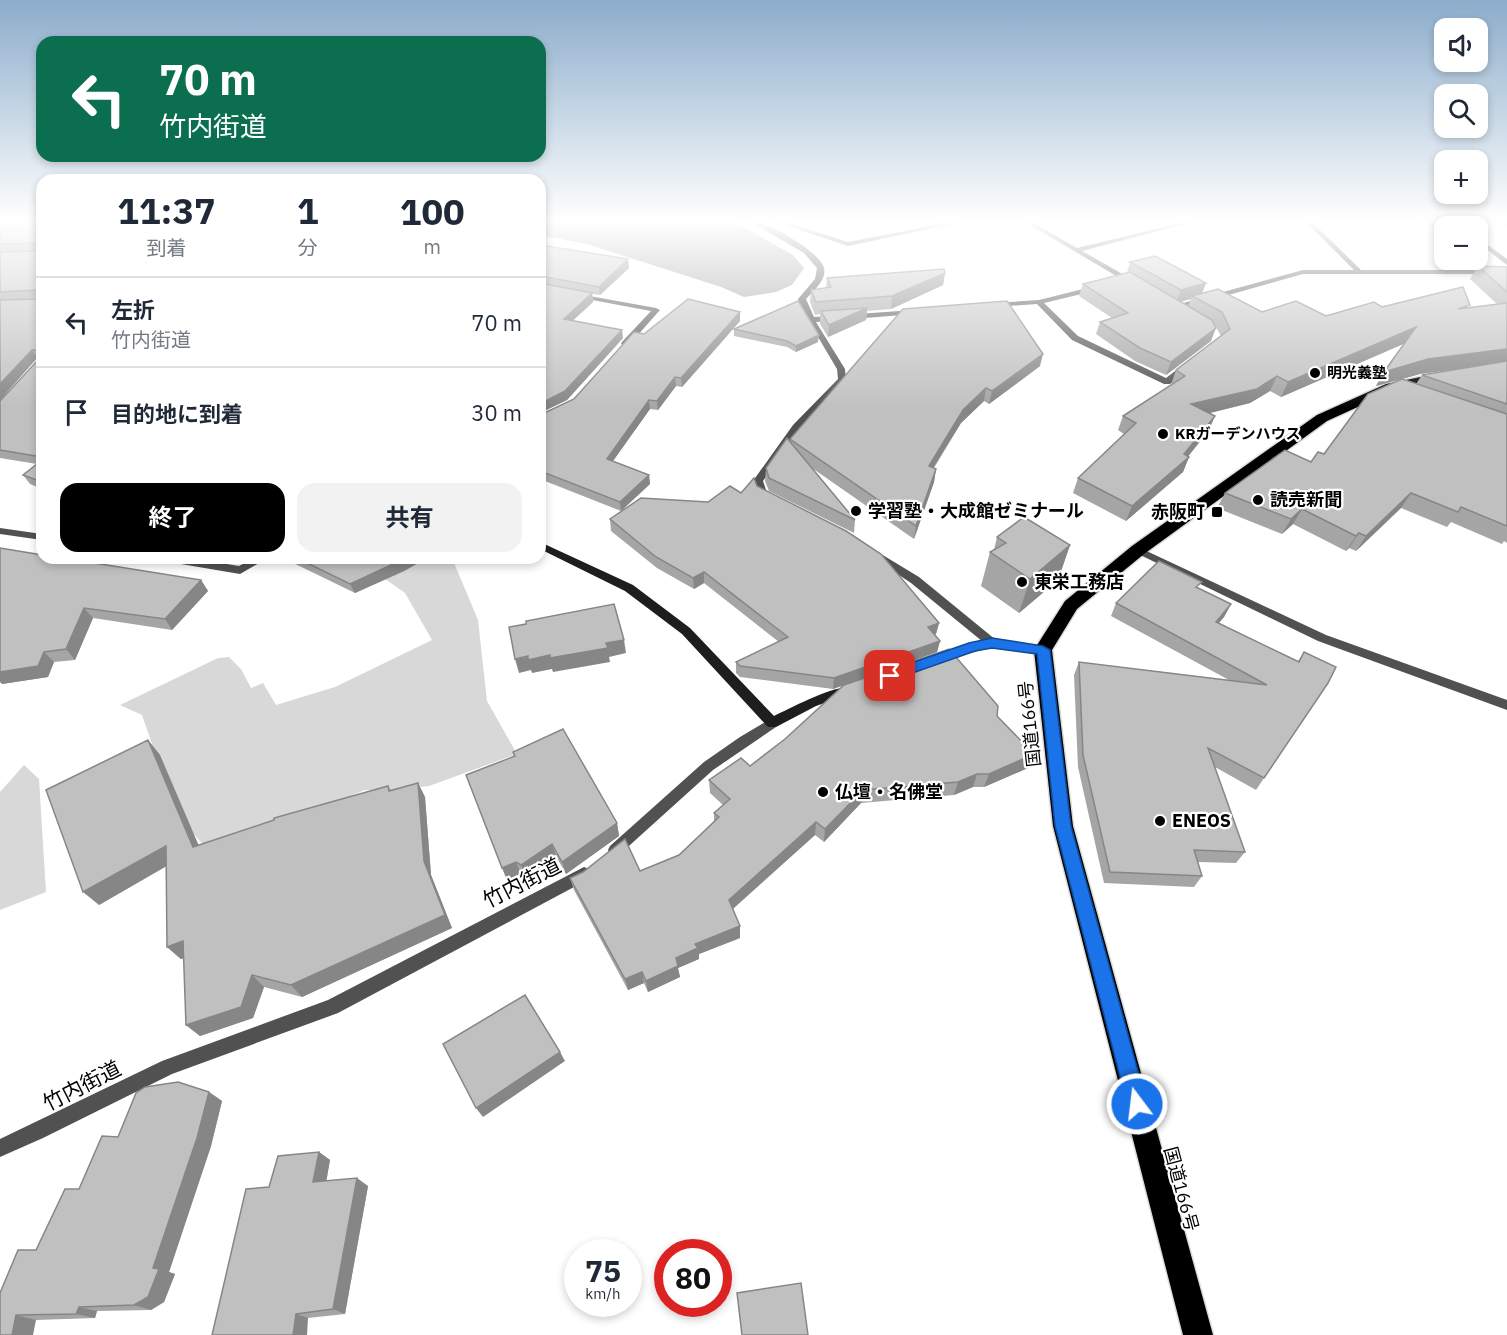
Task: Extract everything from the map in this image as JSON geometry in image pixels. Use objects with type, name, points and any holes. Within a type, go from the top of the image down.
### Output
[{"type":"highway","points":[[1043,650],[1071,605],[1138,549],[1322,418],[1391,387],[1463,373]]},
{"type":"highway","name":"国道166号","points":[[1043,650],[1063,826],[1198,1335]]},
{"type":"street","points":[[782,505],[763,495],[758,481],[766,466],[795,430],[827,393],[842,380],[841,369],[803,305],[802,299],[814,284]]},
{"type":"street","points":[[1175,308],[1259,284]]},
{"type":"street","points":[[982,306],[1039,302],[1105,286]]},
{"type":"street","points":[[563,292],[656,310],[617,353]]},
{"type":"street","points":[[1039,302],[1075,338],[1167,382],[1192,363]]},
{"type":"street","points":[[1166,303],[1184,314]]},
{"type":"street","points":[[811,320],[925,311]]},
{"type":"street","points":[[1391,387],[1412,395]]},
{"type":"street","points":[[0,531],[36,536]]},
{"type":"street","points":[[30,535],[36,531]]},
{"type":"street","points":[[546,548],[628,588],[686,631],[772,723]]},
{"type":"street","points":[[865,548],[915,580],[992,643]]},
{"type":"street","points":[[1138,549],[1322,638],[1507,705]]},
{"type":"street","points":[[205,564],[240,570],[252,564]]},
{"type":"street","points":[[932,661],[974,646],[992,643],[1043,650]]},
{"type":"street","name":"竹内街道","points":[[0,1148],[168,1067],[332,1007],[580,877],[636,834],[700,773],[737,744],[812,703],[857,687]]},
{"type":"shaded area","points":[[713,284],[792,284],[776,292],[744,297]]},
{"type":"shaded area","points":[[415,564],[455,564],[478,620],[487,701],[517,754],[429,786],[365,790],[299,817],[205,847],[193,833],[160,755],[154,750],[142,715],[120,705],[218,658],[229,657],[241,669],[251,688],[263,683],[276,705],[335,687],[432,640],[405,593],[385,579]]},
{"type":"shaded area","points":[[24,765],[39,779],[46,892],[0,910],[0,792]]},
{"type":"building","points":[[0,284],[36,284],[36,290],[0,292]]},
{"type":"building","points":[[546,284],[592,293],[564,319],[622,330],[565,391],[546,401]]},
{"type":"building","points":[[585,284],[602,284],[599,287]]},
{"type":"building","points":[[830,284],[919,284],[892,296],[816,302],[811,290],[831,287]]},
{"type":"building","points":[[1083,284],[1151,284],[1212,320],[1216,328],[1171,362],[1140,348],[1100,322],[1128,313]]},
{"type":"building","points":[[1171,284],[1201,284],[1181,290]]},
{"type":"building","points":[[1498,284],[1507,284],[1507,292]]},
{"type":"building","points":[[1463,287],[1470,305],[1458,309],[1507,303],[1507,349],[1428,359],[1384,372],[1416,327],[1288,382],[1277,376],[1257,389],[1191,404],[1215,416],[1184,454],[1189,457],[1132,506],[1078,478],[1136,423],[1123,416],[1185,376],[1176,370],[1230,329],[1222,312],[1192,296],[1218,289],[1262,312],[1296,301],[1326,316],[1374,302],[1382,307]]},
{"type":"building","points":[[36,299],[36,350],[32,350],[0,384],[0,300]]},
{"type":"building","points":[[688,299],[740,312],[681,378],[675,377],[657,401],[649,400],[607,459],[649,475],[620,502],[546,473],[546,412],[574,399],[634,332],[644,334]]},
{"type":"building","points":[[798,301],[819,335],[796,346],[787,341],[734,329]]},
{"type":"building","points":[[1007,301],[1043,354],[992,391],[986,388],[963,410],[929,466],[936,469],[916,526],[790,439],[903,309]]},
{"type":"building","points":[[867,308],[829,325],[821,311]]},
{"type":"building","points":[[1507,361],[1507,404],[1422,375]]},
{"type":"building","points":[[36,362],[36,456],[0,450],[0,401]]},
{"type":"building","points":[[1402,379],[1507,414],[1507,526],[1461,507],[1458,512],[1411,493],[1366,536],[1359,533],[1356,536],[1302,509],[1291,519],[1225,493],[1285,450],[1311,462],[1318,452],[1324,454],[1368,394]]},
{"type":"building","points":[[787,438],[855,520],[769,478],[766,468]]},
{"type":"building","points":[[36,465],[36,480],[23,475]]},
{"type":"building","points":[[754,478],[757,486],[846,531],[881,554],[939,623],[928,627],[940,641],[834,678],[740,666],[736,662],[788,637],[704,572],[693,578],[656,557],[610,519],[641,498],[708,502],[730,486],[741,493]]},
{"type":"building","points":[[1024,517],[1070,545],[1030,579],[990,552],[1006,543],[997,537]]},
{"type":"building","points":[[0,548],[36,554],[36,564],[101,564],[201,580],[165,619],[84,608],[66,649],[44,652],[38,666],[0,672]]},
{"type":"building","points":[[1159,561],[1202,582],[1196,587],[1231,604],[1216,622],[1299,662],[1304,652],[1336,667],[1328,683],[1264,778],[1208,748],[1245,852],[1194,850],[1202,876],[1110,872],[1083,755],[1079,662],[1267,685],[1116,603]]},
{"type":"building","points":[[309,564],[393,564],[350,584]]},
{"type":"building","points":[[614,604],[624,640],[606,643],[608,648],[550,658],[550,655],[528,660],[528,656],[515,659],[509,627],[526,624],[526,621]]},
{"type":"building","points":[[949,649],[998,706],[997,716],[1034,754],[989,774],[977,774],[958,782],[863,790],[825,829],[816,822],[729,900],[740,926],[695,944],[698,948],[676,958],[678,966],[646,981],[642,972],[625,979],[570,878],[583,872],[625,839],[640,871],[679,855],[719,817],[714,813],[730,799],[709,780],[741,758],[750,766],[785,739],[844,685]]},
{"type":"building","points":[[563,729],[617,823],[562,862],[552,844],[521,865],[516,862],[502,868],[466,775],[515,756],[513,752]]},
{"type":"building","points":[[148,740],[193,847],[274,820],[274,818],[388,786],[389,791],[418,783],[424,861],[445,915],[291,985],[252,975],[241,1007],[186,1025],[183,941],[167,947],[166,846],[83,892],[46,790]]},
{"type":"building","points":[[525,995],[560,1052],[476,1108],[443,1044]]},
{"type":"building","points":[[178,1082],[209,1092],[197,1138],[153,1268],[159,1269],[148,1297],[134,1305],[79,1307],[76,1314],[16,1315],[12,1335],[0,1335],[0,1293],[18,1250],[36,1250],[65,1189],[79,1189],[102,1136],[118,1137],[136,1093],[145,1087]]},
{"type":"building","points":[[319,1152],[313,1182],[357,1178],[333,1309],[296,1314],[293,1335],[212,1335],[246,1189],[269,1187],[278,1156]]},
{"type":"building","points":[[801,1283],[808,1335],[742,1335],[737,1293]]},
{"type":"place","name":"明光義塾","points":[[1315,373]]},
{"type":"place","name":"KRガーデンハウス","points":[[1163,434]]},
{"type":"place","name":"読売新聞","points":[[1258,500]]},
{"type":"place","name":"学習塾・大成館ゼミナール","points":[[856,511]]},
{"type":"place","name":"赤阪町","points":[[1217,512]]},
{"type":"place","name":"東栄工務店","points":[[1022,582]]},
{"type":"place","name":"仏壇・名佛堂","points":[[823,792]]},
{"type":"place","name":"ENEOS","points":[[1160,821]]},
{"type":"route","points":[[890,676],[974,646],[992,643],[1043,650],[1063,826],[1137,1104]]}]
